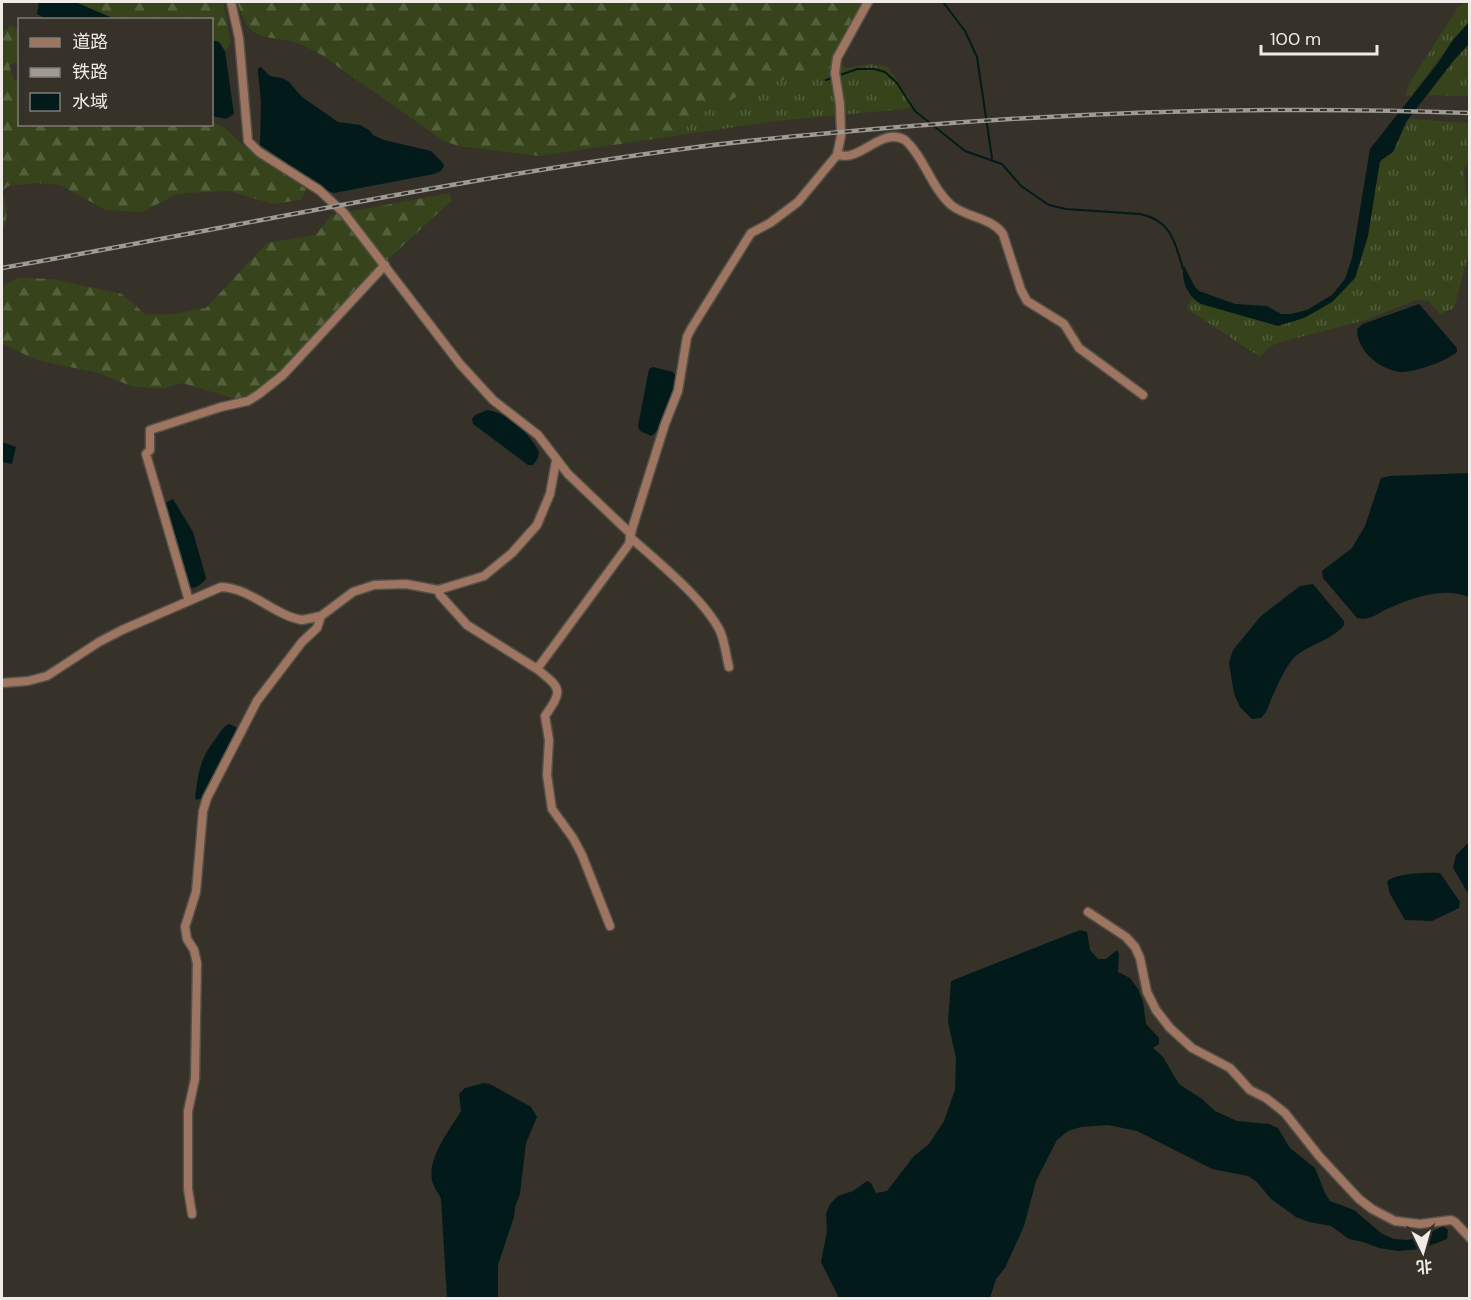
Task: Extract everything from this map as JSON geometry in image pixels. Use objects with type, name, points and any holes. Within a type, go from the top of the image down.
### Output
[{"type":"street","points":[[231,2],[239,38],[248,141],[259,152],[324,194],[344,213],[460,364],[493,400],[538,435],[556,461],[691,593],[722,636],[729,667]]},
{"type":"street","points":[[537,669],[627,549],[665,424],[678,391],[687,337],[691,329],[751,233],[770,223],[798,202],[837,155],[841,136],[835,66],[837,58],[868,2]]},
{"type":"street","points":[[837,155],[853,155],[890,136],[900,136],[947,201],[958,210],[999,228],[1027,301],[1064,324],[1079,348],[1143,395]]},
{"type":"street","points":[[189,601],[146,454],[150,450],[150,430],[221,407],[248,401],[259,394],[283,375],[385,265]]},
{"type":"street","points":[[2,683],[28,681],[47,676],[122,630],[221,587],[246,593],[298,620],[321,616],[353,592],[374,585],[406,584],[438,590],[484,576],[512,553],[540,519],[554,481],[556,461]]},
{"type":"street","points":[[438,590],[465,624],[537,669],[555,683],[558,689],[557,698],[545,716],[549,740],[547,775],[552,809],[582,855],[610,926]]},
{"type":"street","points":[[192,1214],[188,1189],[188,1111],[195,1079],[197,963],[185,927],[197,885],[203,811],[207,798],[257,701],[302,642],[316,628],[321,616]]},
{"type":"street","points":[[1088,912],[1126,937],[1135,946],[1140,958],[1147,992],[1156,1010],[1170,1028],[1192,1048],[1230,1068],[1250,1090],[1266,1098],[1285,1113],[1319,1156],[1359,1199],[1395,1221],[1420,1224],[1451,1220],[1470,1239]]},
{"type":"green space","points":[[75,2],[223,2],[231,43],[225,51],[219,42],[213,40],[213,18],[113,18]]},
{"type":"green space","points":[[237,2],[863,2],[830,68],[766,84],[703,112],[691,124],[667,137],[539,156],[459,146],[444,141],[320,54],[297,43],[263,36],[251,30]]},
{"type":"green space","points":[[1469,2],[1469,22],[1412,95],[1405,96],[1409,84],[1458,7]]},
{"type":"green space","points":[[11,25],[18,30],[18,62],[9,65],[14,80],[18,79],[18,126],[213,126],[213,122],[226,129],[245,147],[306,189],[301,200],[273,204],[229,191],[186,193],[175,195],[142,212],[106,210],[60,185],[37,183],[8,186],[2,191],[2,33]]},
{"type":"green space","points":[[1469,44],[1469,96],[1428,95],[1454,60]]},
{"type":"green space","points":[[834,59],[846,68],[869,64],[888,67],[914,106],[905,109],[775,121],[667,137],[691,124],[703,112],[766,84]]},
{"type":"green space","points":[[1409,119],[1469,123],[1469,162],[1464,168],[1464,176],[1469,213],[1469,252],[1454,308],[1440,314],[1428,301],[1416,300],[1366,320],[1277,343],[1269,347],[1260,357],[1187,309],[1192,298],[1196,301],[1304,318],[1332,302],[1355,278],[1368,236],[1378,166],[1384,157],[1393,151]]},
{"type":"green space","points":[[2,191],[7,211],[2,231]]},
{"type":"green space","points":[[450,193],[451,201],[370,276],[265,386],[245,398],[236,399],[182,383],[161,389],[131,386],[99,373],[36,360],[2,343],[2,286],[18,278],[52,279],[122,294],[146,315],[171,314],[206,308],[267,243],[316,235],[331,215]]},
{"type":"water","points":[[39,2],[75,2],[113,18],[44,18],[37,14]]},
{"type":"water","points":[[1469,22],[1469,44],[1406,122],[1393,152],[1380,161],[1368,236],[1355,278],[1332,302],[1304,318],[1278,326],[1196,301],[1184,282],[1184,266],[1199,291],[1235,304],[1267,306],[1281,314],[1307,310],[1332,295],[1345,279],[1352,258],[1370,149]]},
{"type":"water","points":[[213,40],[219,42],[225,51],[234,114],[226,119],[213,116]]},
{"type":"water","points":[[261,67],[270,76],[289,82],[302,97],[338,122],[360,125],[384,140],[431,151],[444,166],[441,171],[434,174],[334,193],[328,191],[260,145],[261,102],[258,68]]},
{"type":"water","points":[[1419,304],[1457,348],[1457,352],[1438,363],[1406,372],[1392,370],[1377,363],[1361,345],[1357,329],[1363,324]]},
{"type":"water","points":[[653,367],[673,372],[677,379],[663,420],[651,436],[640,431],[638,426],[649,369]]},
{"type":"water","points":[[487,410],[511,420],[530,438],[539,452],[533,465],[528,465],[473,424],[472,419],[475,415]]},
{"type":"water","points":[[2,442],[16,447],[12,464],[2,462]]},
{"type":"water","points":[[1469,473],[1469,597],[1438,593],[1417,597],[1369,618],[1357,618],[1323,578],[1322,571],[1352,548],[1365,526],[1381,478]]},
{"type":"water","points":[[173,499],[193,532],[206,578],[193,588],[191,588],[165,503]]},
{"type":"water","points":[[1313,584],[1344,621],[1344,625],[1334,634],[1292,659],[1266,712],[1261,718],[1252,719],[1240,707],[1234,694],[1229,663],[1233,650],[1261,616],[1300,586]]},
{"type":"water","points":[[229,724],[236,727],[236,735],[204,797],[197,800],[195,798],[196,788],[203,760],[220,732]]},
{"type":"water","points":[[1469,842],[1469,895],[1453,868],[1456,855]]},
{"type":"water","points":[[1440,873],[1460,902],[1459,908],[1432,921],[1405,920],[1390,894],[1387,882],[1403,875]]},
{"type":"water","points":[[1080,930],[1087,932],[1090,950],[1098,959],[1106,959],[1117,950],[1119,954],[1118,972],[1130,978],[1138,989],[1143,1002],[1146,1024],[1159,1038],[1159,1044],[1153,1048],[1163,1057],[1179,1084],[1202,1099],[1215,1111],[1237,1121],[1269,1124],[1278,1128],[1290,1148],[1315,1168],[1330,1201],[1354,1210],[1381,1233],[1394,1239],[1408,1240],[1424,1236],[1443,1226],[1448,1230],[1447,1239],[1421,1249],[1398,1251],[1349,1239],[1331,1226],[1296,1217],[1271,1199],[1256,1181],[1248,1176],[1212,1169],[1137,1131],[1108,1125],[1081,1127],[1068,1131],[1057,1140],[1036,1181],[1024,1226],[1005,1268],[996,1279],[990,1298],[839,1298],[821,1262],[827,1231],[826,1214],[830,1204],[838,1196],[853,1191],[867,1181],[871,1183],[876,1193],[887,1191],[914,1156],[929,1144],[944,1121],[955,1090],[956,1058],[948,1022],[951,981]]},
{"type":"water","points":[[484,1083],[490,1084],[531,1107],[537,1117],[526,1143],[520,1194],[498,1265],[498,1298],[447,1298],[441,1199],[434,1186],[432,1167],[439,1147],[461,1111],[459,1094],[465,1088]]},
{"type":"waterway","points":[[943,2],[965,31],[977,57],[992,158]]},
{"type":"waterway","points":[[826,80],[857,69],[874,69],[885,72],[897,83],[915,111],[965,151],[1002,164],[1021,186],[1049,205],[1066,209],[1140,214],[1159,221],[1174,241],[1183,269]]},
{"type":"railway","points":[[2,268],[517,174],[773,138],[982,121],[1121,113],[1261,110],[1470,113]]}]
